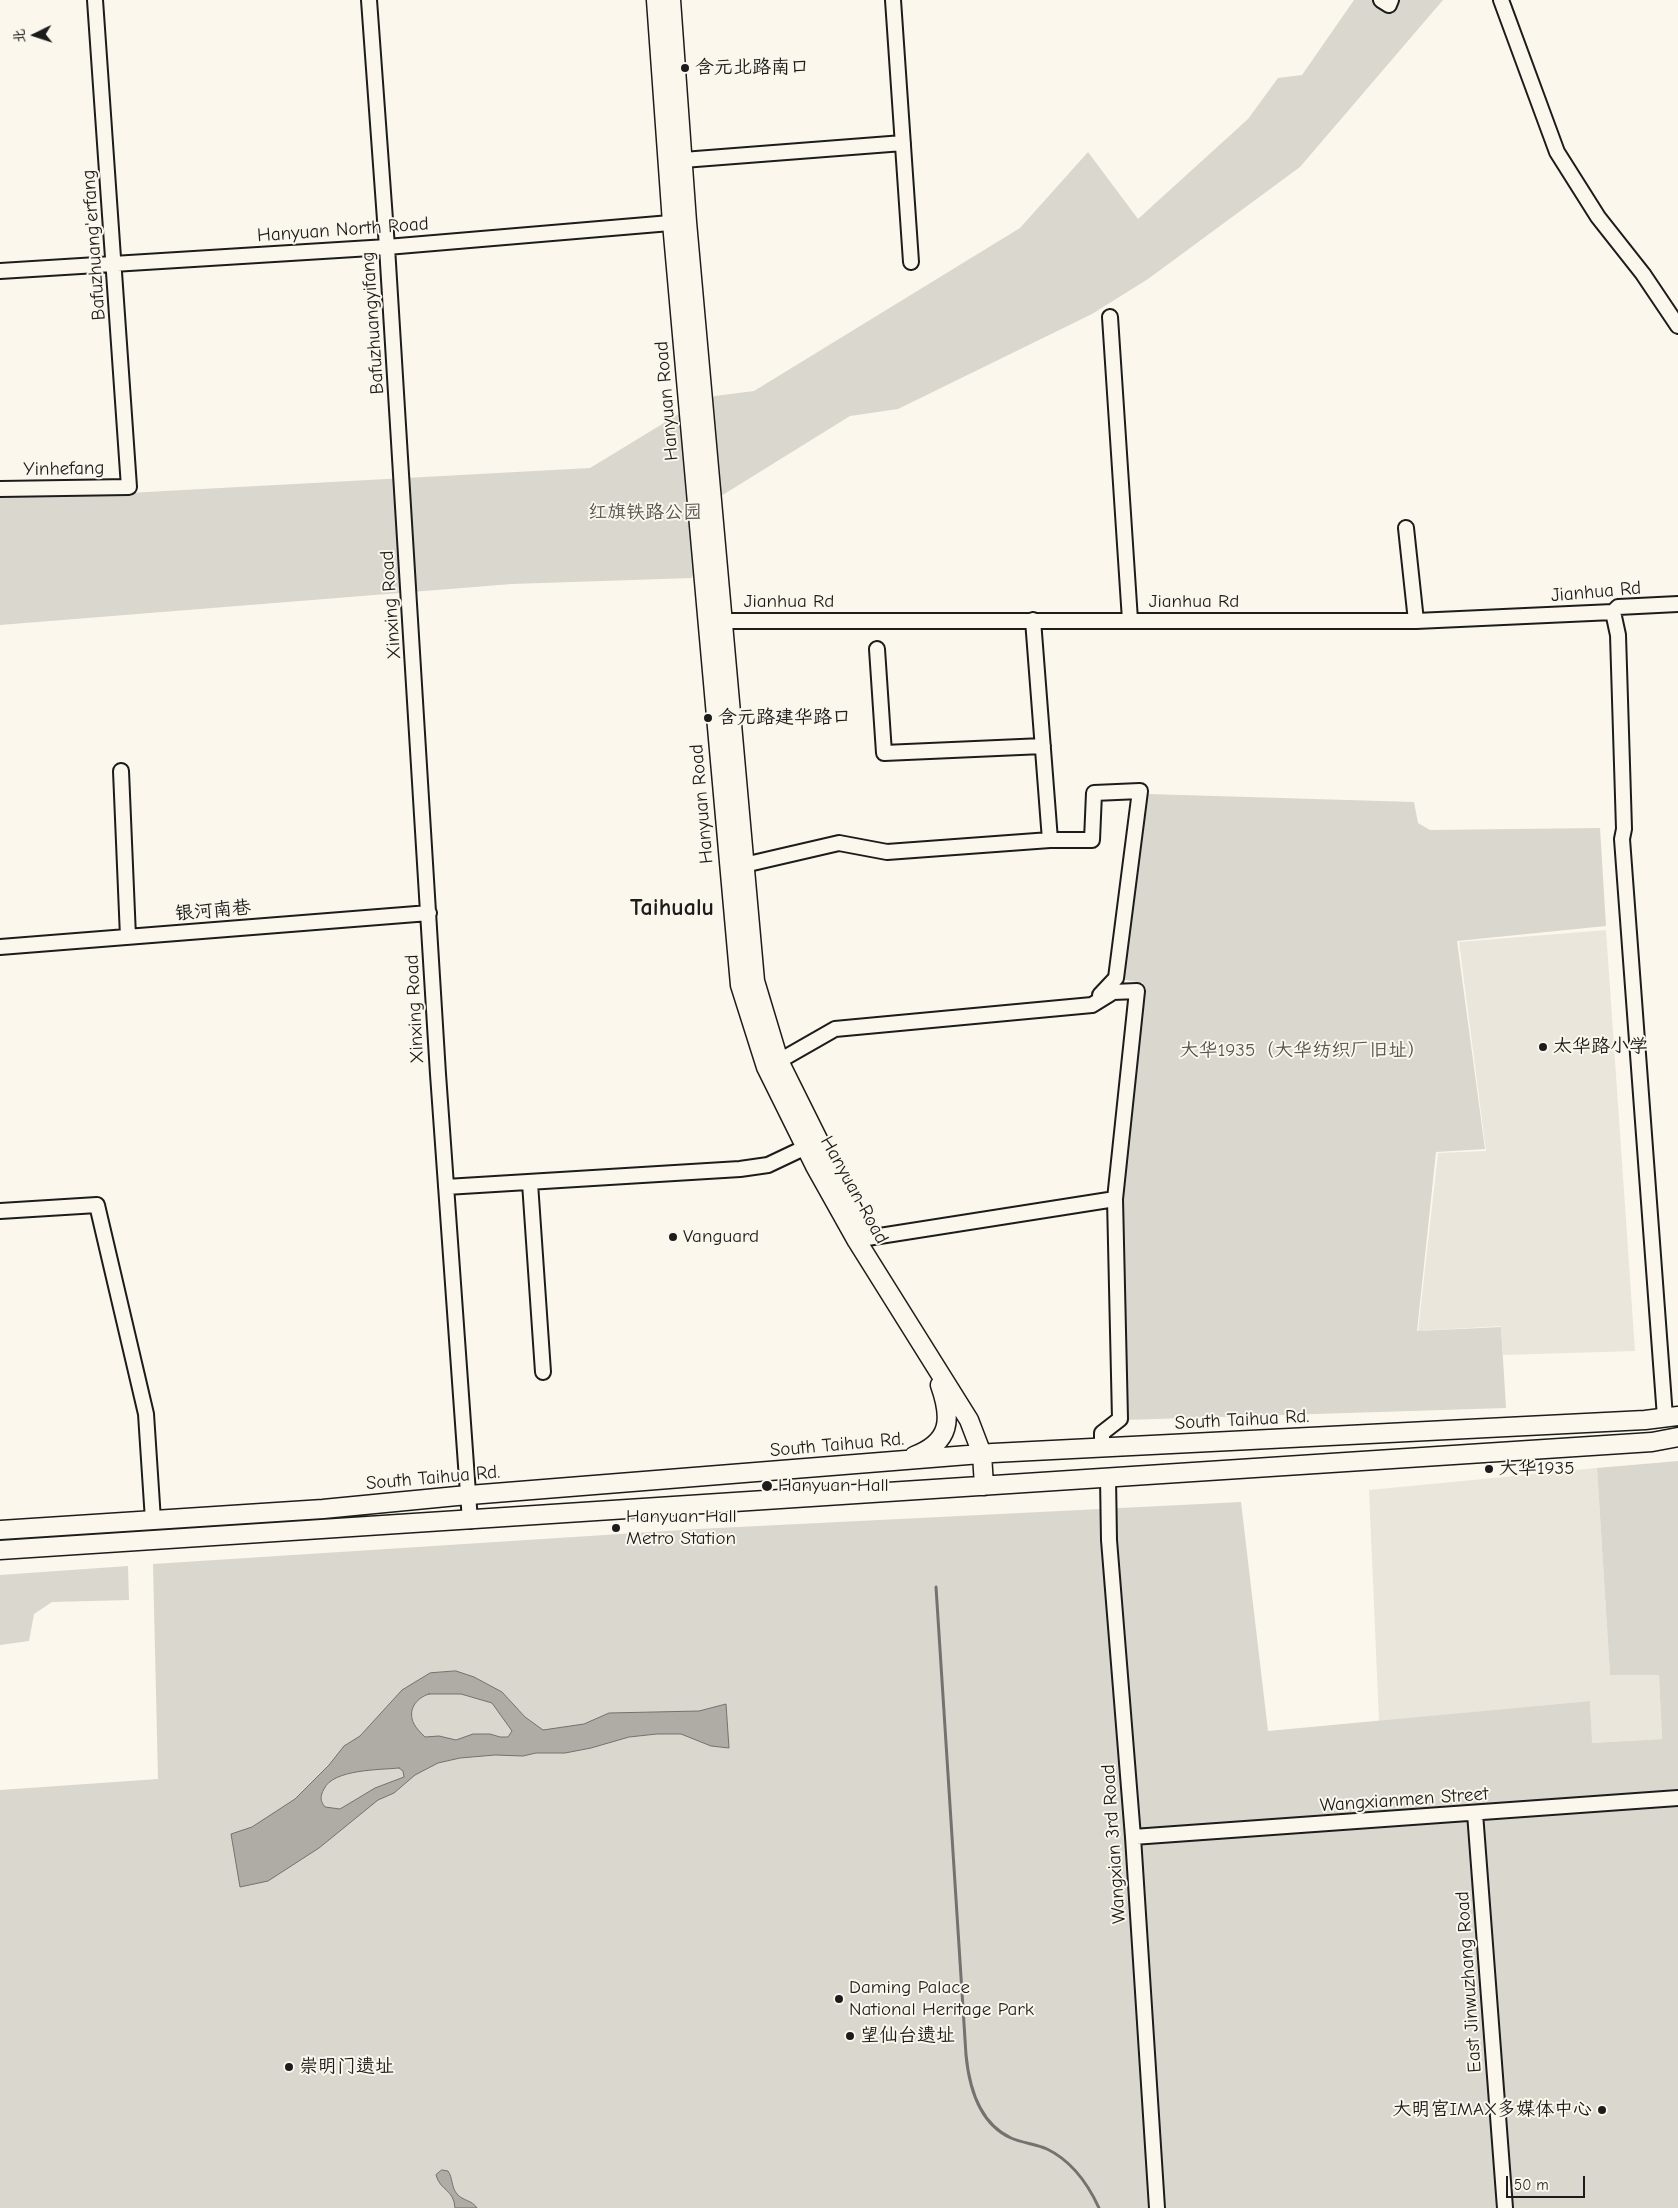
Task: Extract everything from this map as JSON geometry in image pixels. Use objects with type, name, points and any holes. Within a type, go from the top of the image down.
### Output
[{"type":"main road","name":"Hanyuan Road","points":[[656,0],[680,222],[716,620],[755,980],[779,1060],[879,1262],[978,1414],[988,1454],[989,1485]]},
{"type":"main road","name":"Hanyuan Road","points":[[671,0],[683,160],[680,222]]},
{"type":"main road","name":"Hanyuan Road","points":[[716,620],[740,985],[766,1067],[806,1147],[857,1240],[969,1420],[988,1454]]},
{"type":"main road","points":[[899,1462],[933,1447],[943,1436],[948,1423],[945,1397],[929,1356]]},
{"type":"main road","name":"South Taihua Rd.","points":[[0,1530],[323,1509],[468,1495],[988,1454],[1671,1417]]},
{"type":"main road","points":[[1652,1442],[1678,1437]]},
{"type":"main road","points":[[0,1550],[470,1521],[1652,1442],[1678,1443]]},
{"type":"street","name":"Bafuzhuang'erfang","points":[[95,0],[129,487]]},
{"type":"street","name":"Bafuzhuangyifang","points":[[369,0],[403,495]]},
{"type":"street","points":[[893,0],[911,262]]},
{"type":"street","points":[[1381,0],[1389,5],[1391,0]]},
{"type":"street","points":[[1501,0],[1557,152],[1598,218],[1642,274],[1678,326]]},
{"type":"street","points":[[683,160],[903,143]]},
{"type":"street","name":"Hanyuan North Road","points":[[0,271],[387,247],[680,222]]},
{"type":"street","points":[[1110,317],[1130,620]]},
{"type":"street","name":"Yinhefang","points":[[0,489],[129,487]]},
{"type":"street","name":"Xinxing Road","points":[[403,495],[446,1187],[470,1521]]},
{"type":"street","points":[[1406,528],[1416,621]]},
{"type":"street","name":"Jianhua Rd","points":[[716,620],[1416,621],[1613,612],[1618,607],[1678,604]]},
{"type":"street","points":[[1613,612],[1618,635],[1624,829],[1622,849],[1671,1417]]},
{"type":"street","points":[[1033,620],[1050,840]]},
{"type":"street","points":[[877,649],[884,754],[1043,746]]},
{"type":"street","points":[[121,771],[128,937]]},
{"type":"street","points":[[744,865],[839,843],[887,852],[1050,840],[1092,840],[1094,793],[1140,791],[1116,978],[1092,1004]]},
{"type":"street","name":"银河南巷","points":[[0,947],[429,913]]},
{"type":"street","points":[[779,1060],[834,1029],[1092,1004],[1113,992],[1137,990],[1115,1199],[1120,1419],[1102,1433],[1102,1448]]},
{"type":"street","points":[[446,1187],[530,1183],[768,1165],[806,1147]]},
{"type":"street","points":[[530,1183],[543,1372]]},
{"type":"street","points":[[867,1238],[1115,1199]]},
{"type":"street","points":[[0,1211],[97,1206],[146,1414],[153,1520]]},
{"type":"street","name":"Wangxian 3rd Road","points":[[1108,1478],[1109,1540],[1133,1837],[1157,2208]]},
{"type":"street","name":"Wangxianmen Street","points":[[1133,1837],[1678,1798]]},
{"type":"street","name":"East Jinwuzhang Road","points":[[1475,1814],[1505,2208]]},
{"type":"shaded area","name":"太华路小学","points":[[1606,930],[1635,1351],[1503,1355],[1501,1326],[1418,1331],[1438,1153],[1486,1151],[1459,942]]},
{"type":"shaded area","points":[[1597,1468],[1610,1675],[1659,1675],[1662,1739],[1591,1743],[1590,1701],[1379,1721],[1369,1490]]},
{"type":"shaded area","points":[[456,1671],[474,1677],[502,1692],[525,1717],[543,1730],[584,1724],[609,1713],[699,1711],[726,1704],[729,1748],[711,1746],[681,1734],[657,1734],[629,1737],[565,1753],[536,1753],[523,1756],[495,1755],[460,1758],[438,1763],[415,1775],[394,1793],[378,1800],[319,1848],[268,1881],[240,1887],[231,1834],[252,1827],[295,1799],[329,1765],[344,1746],[360,1736],[402,1690],[430,1673]],"holes":[[[429,1694],[461,1694],[492,1703],[512,1731],[508,1737],[490,1734],[473,1734],[456,1740],[439,1736],[425,1737],[415,1726],[412,1719],[412,1709],[420,1698]],[[399,1768],[403,1771],[404,1777],[375,1788],[340,1809],[325,1807],[321,1801],[324,1789],[329,1782],[337,1778],[369,1770]]]},
{"type":"shaded area","points":[[442,2170],[448,2171],[457,2194],[473,2203],[477,2208],[455,2208],[450,2193],[441,2184],[436,2175]]},
{"type":"green space","name":"红旗铁路公园","points":[[1354,0],[1443,0],[1300,167],[1148,279],[1092,314],[898,409],[850,416],[721,496],[692,578],[512,584],[0,625],[0,494],[128,493],[590,468],[682,412],[715,396],[754,391],[1020,228],[1088,152],[1138,219],[1248,119],[1278,78],[1302,75]]},
{"type":"green space","name":"大华1935（大华纺织厂旧址）","points":[[1148,794],[1414,802],[1418,823],[1430,830],[1600,828],[1606,926],[1457,941],[1485,1149],[1436,1152],[1417,1331],[1501,1327],[1506,1408],[1124,1420],[1122,1203],[1143,983],[1119,979],[1140,807]]},
{"type":"green space","name":"Daming Palace National Heritage Park","points":[[1678,1461],[1678,2208],[0,2208],[0,1790],[158,1779],[153,1564],[698,1529],[1241,1502],[1268,1731],[1590,1701],[1592,1743],[1662,1739],[1659,1675],[1610,1675],[1597,1468]]},
{"type":"green space","points":[[128,1566],[129,1600],[52,1602],[34,1614],[29,1641],[0,1645],[0,1575]]},
{"type":"waterway","points":[[936,1587],[966,2055],[973,2091],[977,2102],[990,2123],[1011,2138],[1047,2149],[1064,2160],[1090,2190],[1099,2208]]},
{"type":"place","name":"含元北路南口","points":[[685,68]]},
{"type":"place","name":"含元路建华路口","points":[[708,718]]},
{"type":"place","name":"太华路小学","points":[[1543,1047]]},
{"type":"place","name":"Vanguard","points":[[673,1237]]},
{"type":"place","name":"大华1935","points":[[1489,1469]]},
{"type":"place","name":"Hanyuan Hall","points":[[767,1486]]},
{"type":"place","name":"Hanyuan Hall Metro Station","points":[[616,1528]]},
{"type":"place","name":"Daming Palace National Heritage Park","points":[[839,1999]]},
{"type":"place","name":"望仙台遗址","points":[[850,2036]]},
{"type":"place","name":"崇明门遗址","points":[[289,2067]]},
{"type":"place","name":"大明宫IMAX多媒体中心","points":[[1602,2110]]},
{"type":"district","name":"Taihualu","points":[[672,908]]}]
